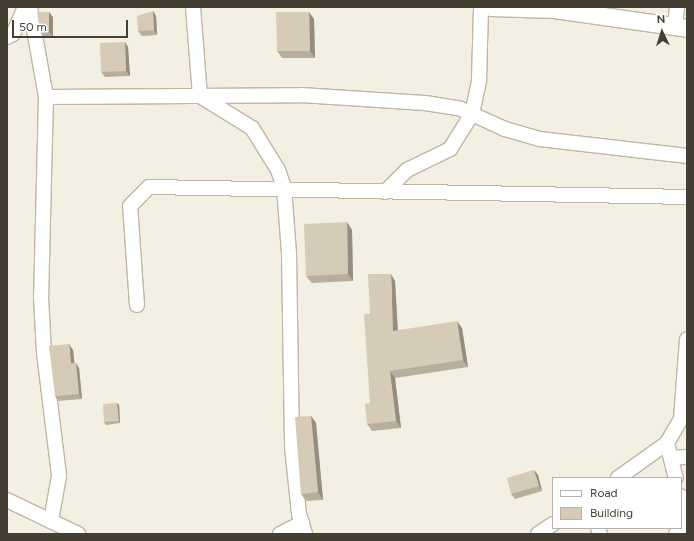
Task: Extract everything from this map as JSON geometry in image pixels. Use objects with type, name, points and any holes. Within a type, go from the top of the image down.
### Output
[{"type":"street","points":[[7,37],[13,34],[25,7]]},
{"type":"street","points":[[30,7],[46,97],[41,298],[46,374],[59,476],[51,521]]},
{"type":"street","points":[[193,7],[200,96]]},
{"type":"street","points":[[384,192],[407,170],[450,149],[472,114],[479,80],[481,7]]},
{"type":"street","points":[[491,7],[554,9],[681,27],[677,7]]},
{"type":"street","points":[[46,97],[301,95],[409,102],[461,109],[505,129],[540,139],[687,156]]},
{"type":"street","points":[[200,96],[252,128],[278,170],[284,188],[289,254],[292,447],[304,528],[280,534]]},
{"type":"street","points":[[137,305],[130,206],[137,195],[149,187],[284,188],[384,192],[687,197]]},
{"type":"street","points":[[619,477],[667,443],[681,419],[685,403],[687,339]]},
{"type":"street","points":[[667,443],[676,477]]},
{"type":"street","points":[[671,458],[687,457]]},
{"type":"street","points":[[7,500],[78,534]]},
{"type":"street","points":[[682,506],[684,526],[682,528]]},
{"type":"street","points":[[538,534],[552,525]]},
{"type":"building","points":[[153,11],[154,30],[138,31],[137,16]]},
{"type":"building","points":[[37,12],[49,12],[49,32],[40,32]]},
{"type":"building","points":[[276,12],[309,12],[310,51],[277,51]]},
{"type":"building","points":[[125,42],[126,71],[101,72],[100,43]]},
{"type":"building","points":[[347,222],[348,274],[306,276],[304,224]]},
{"type":"building","points":[[368,274],[391,274],[393,331],[457,321],[463,360],[390,371],[396,421],[367,424],[365,404],[370,403],[364,314],[370,314]]},
{"type":"building","points":[[69,344],[71,363],[76,363],[79,394],[55,396],[49,346]]},
{"type":"building","points":[[117,403],[119,421],[104,422],[103,404]]},
{"type":"building","points":[[311,416],[318,492],[301,494],[295,417]]},
{"type":"building","points":[[534,470],[539,486],[511,494],[507,478]]}]
